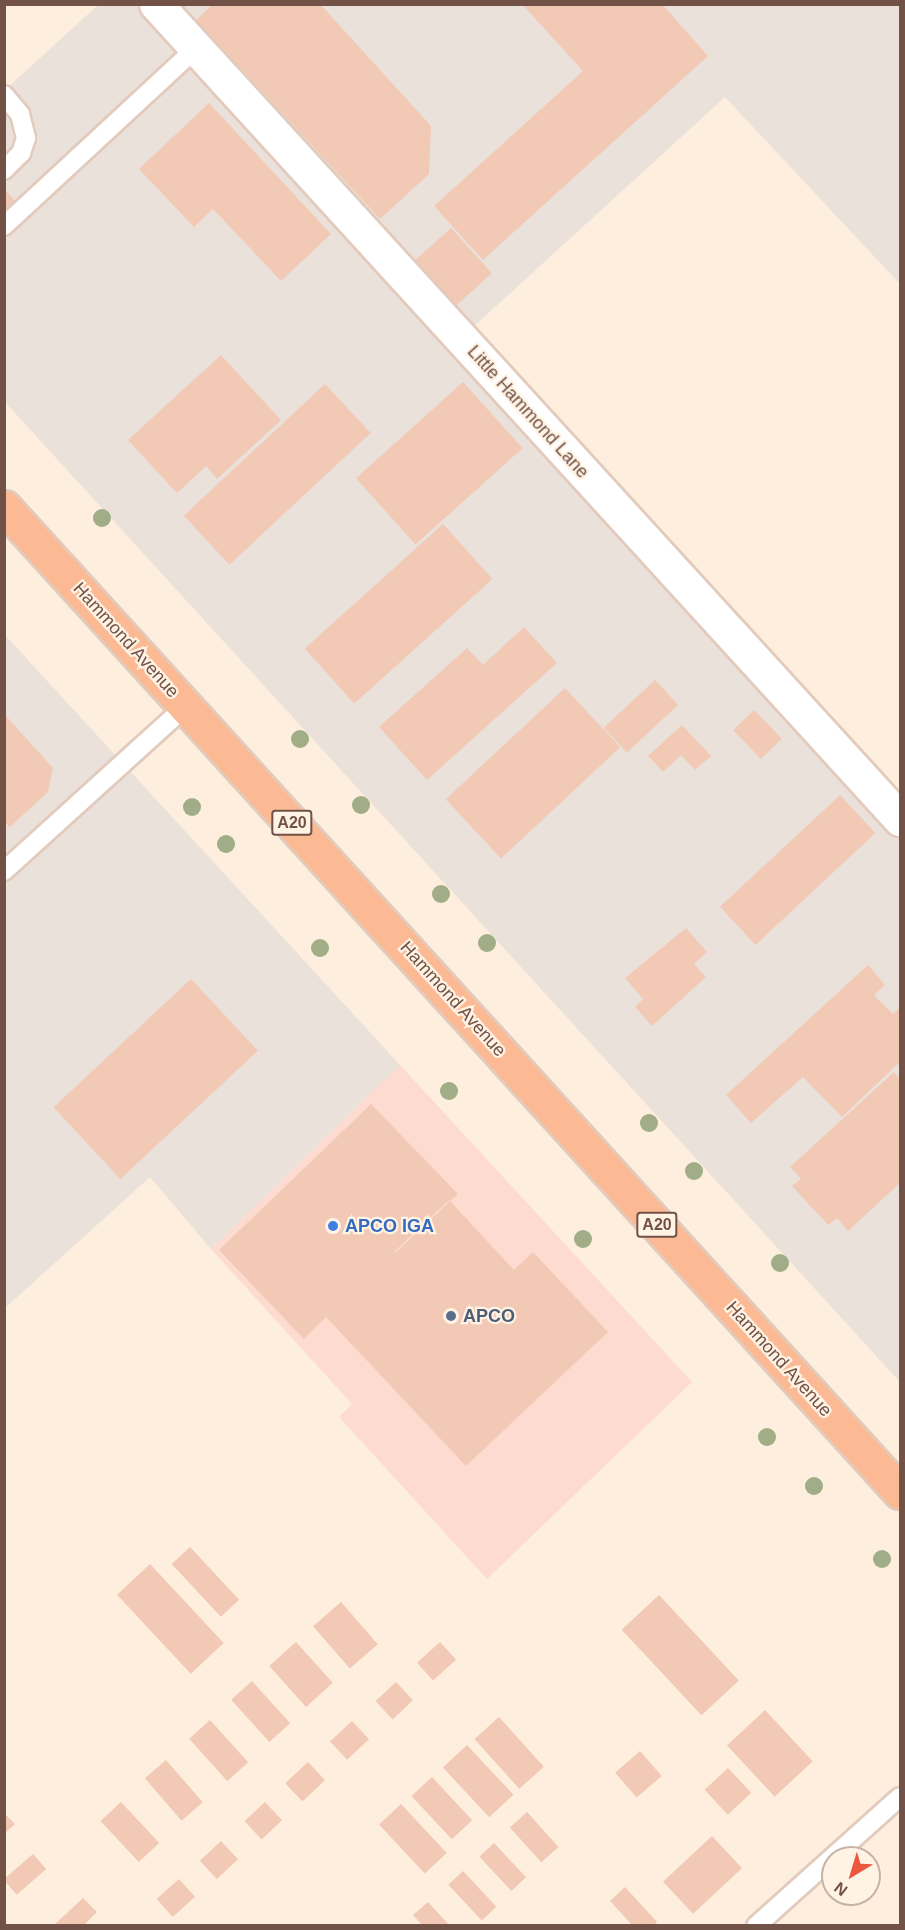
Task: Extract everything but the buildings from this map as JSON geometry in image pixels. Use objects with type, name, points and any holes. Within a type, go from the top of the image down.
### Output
[{"type":"highway","name":"Hammond Avenue","points":[[5,509],[900,1492]]},
{"type":"street","name":"Little Hammond Lane","points":[[156,4],[900,819]]},
{"type":"lane","points":[[4,226],[196,48]]},
{"type":"lane","points":[[4,95],[20,114],[26,138],[21,153],[4,170]]},
{"type":"lane","points":[[4,871],[186,706]]},
{"type":"lane","points":[[756,1926],[900,1797]]},
{"type":"shaded area","points":[[98,5],[900,5],[900,284],[725,97],[472,328],[900,798],[900,1382],[5,402],[5,90]]},
{"type":"shaded area","points":[[4,634],[400,1065],[211,1249],[150,1177],[5,1308]]},
{"type":"shaded area","name":"APCO","points":[[400,1065],[692,1382],[487,1579],[339,1417],[352,1404],[211,1249]]},
{"type":"place","name":"APCO IGA","points":[[333,1226]]},
{"type":"place","name":"APCO","points":[[451,1316]]}]
